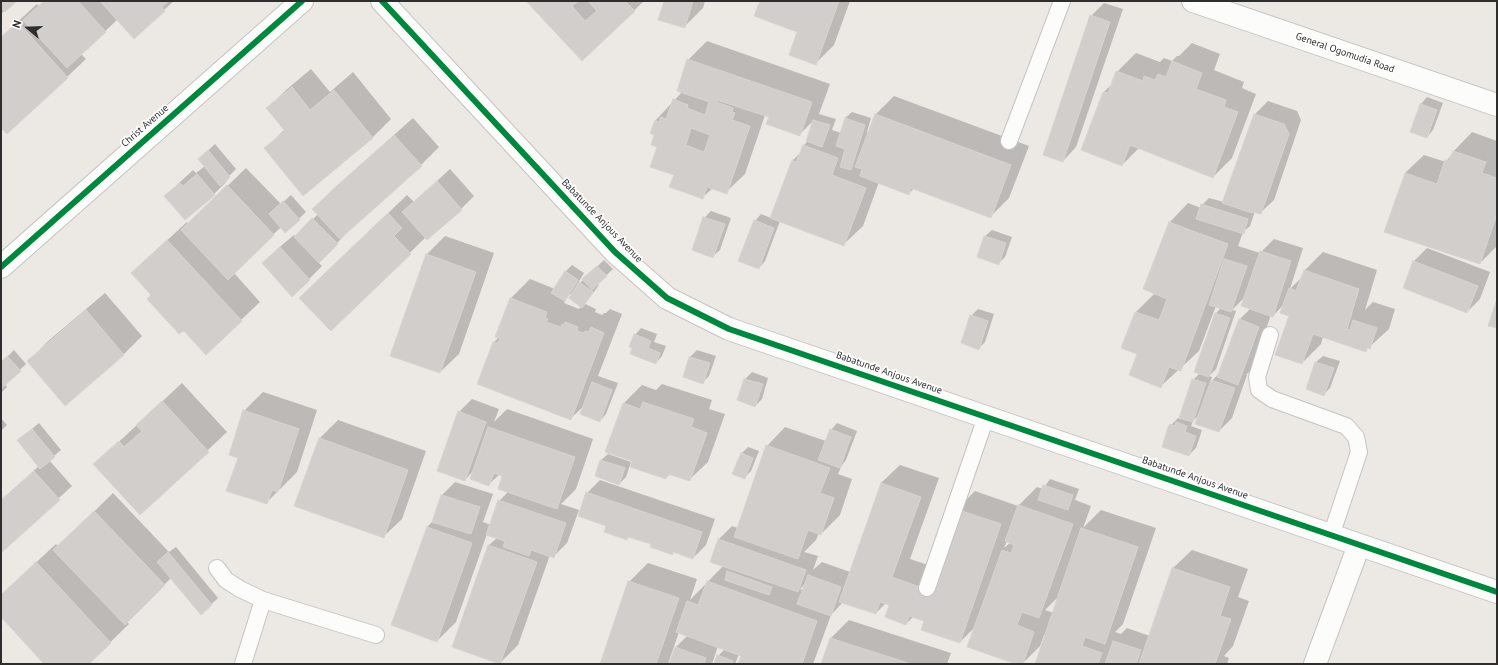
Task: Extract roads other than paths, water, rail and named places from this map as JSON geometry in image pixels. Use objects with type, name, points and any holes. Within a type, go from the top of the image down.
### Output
[{"type":"street","name":"Christ Avenue","points":[[4,258],[302,1]]},
{"type":"street","name":"Babatunde Anjous Avenue","points":[[382,1],[615,252],[667,298],[729,329],[1497,592]]},
{"type":"street","name":"General Ogomudia Road","points":[[1193,1],[1497,105]]},
{"type":"street","points":[[1315,664],[1358,545]]},
{"type":"lane","points":[[1008,141],[1062,1]]},
{"type":"lane","points":[[1270,335],[1257,377],[1258,390],[1272,399],[1346,426],[1356,437],[1359,452],[1331,536]]},
{"type":"lane","points":[[928,588],[986,417]]},
{"type":"lane","points":[[217,568],[226,580],[240,589],[263,600],[376,635]]},
{"type":"lane","points":[[243,664],[263,600]]}]
